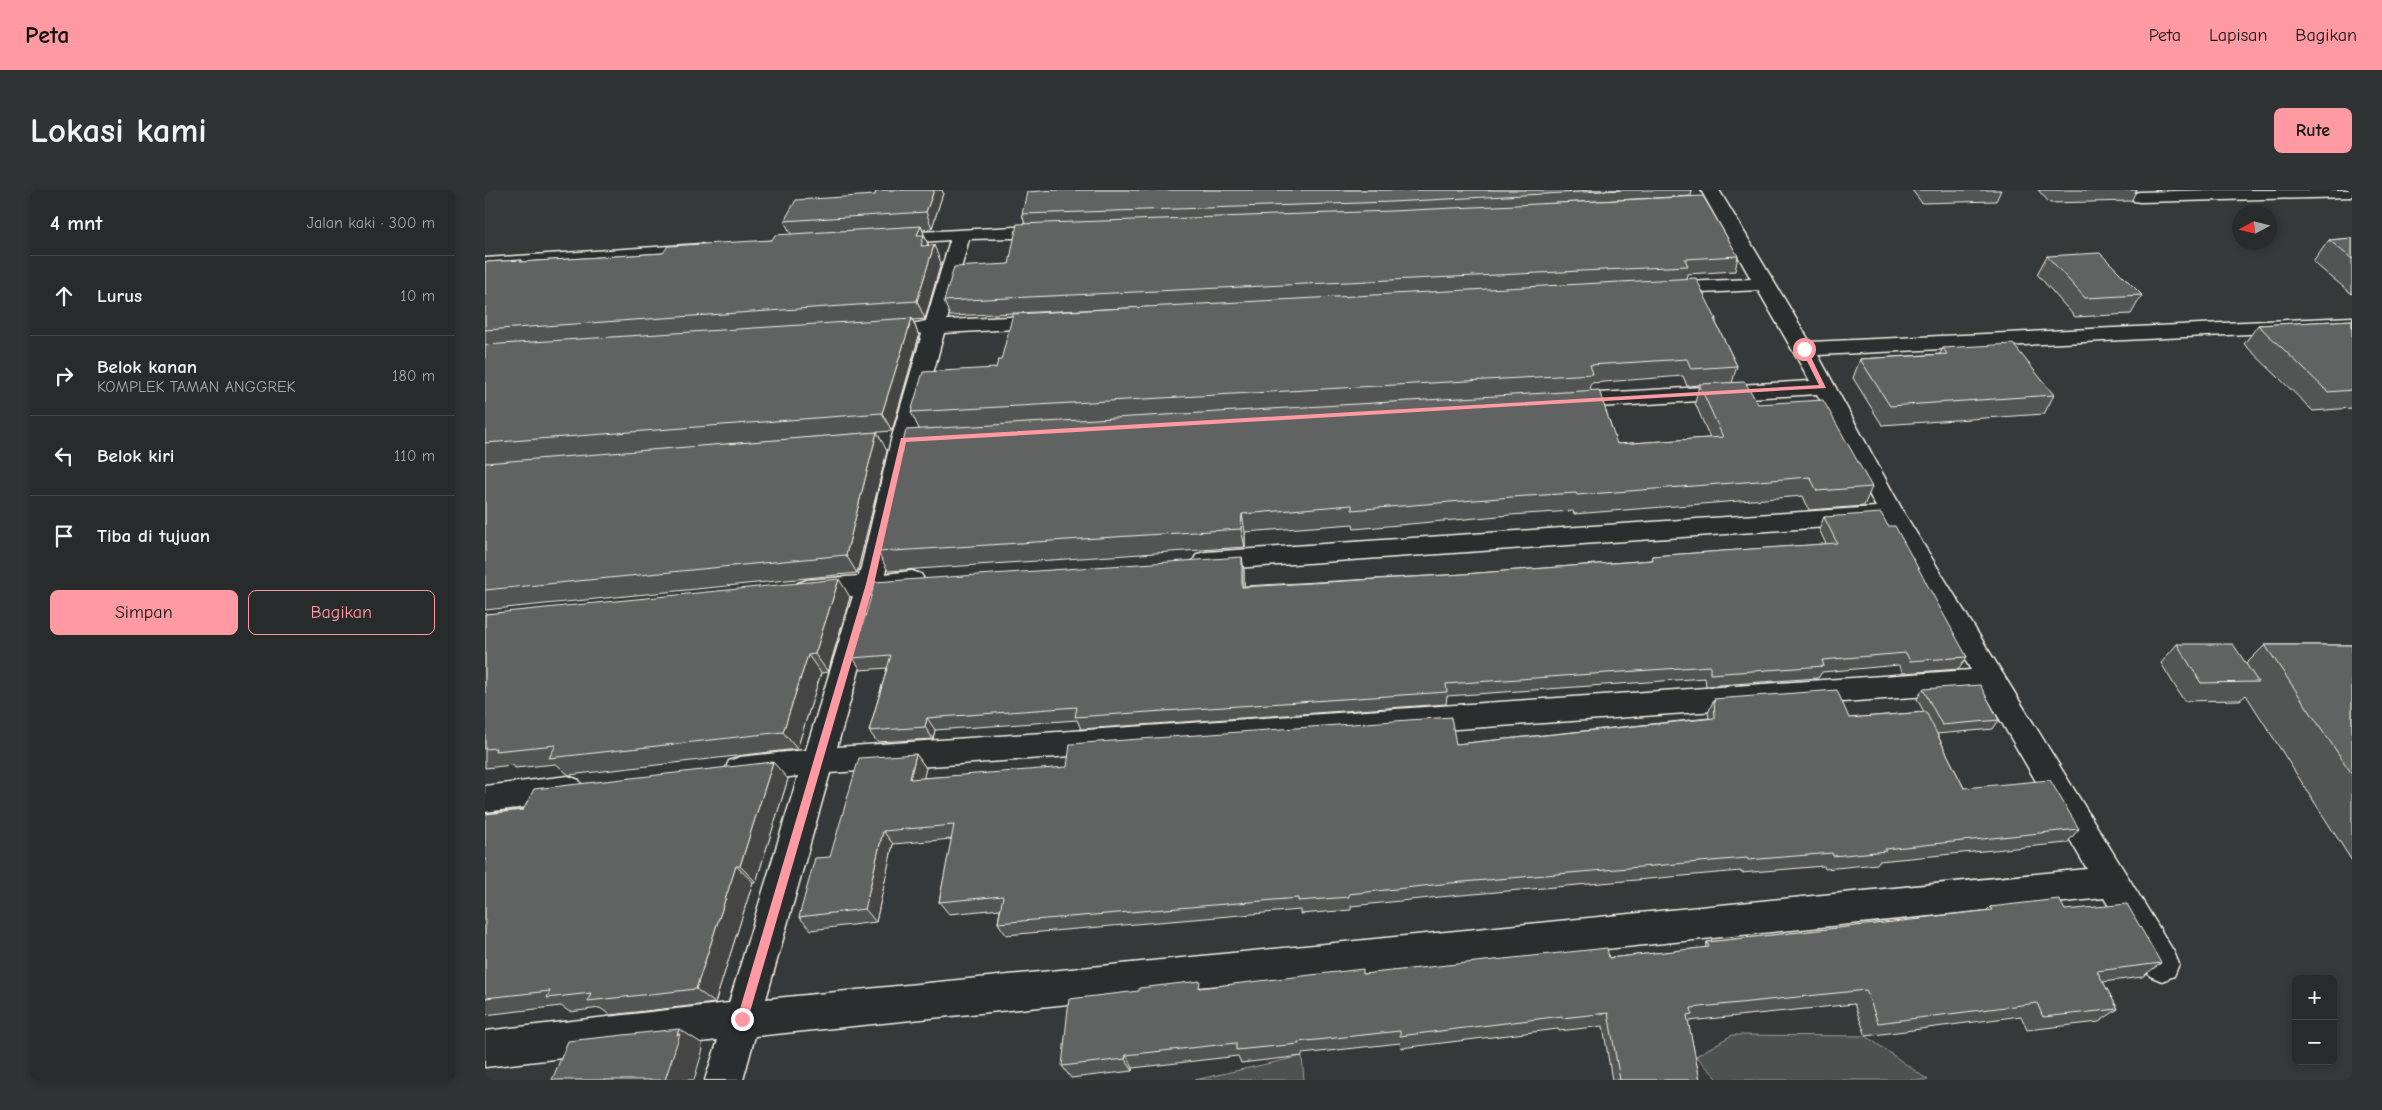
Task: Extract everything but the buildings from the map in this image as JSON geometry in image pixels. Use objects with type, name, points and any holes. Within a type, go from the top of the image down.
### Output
[{"type":"street","points":[[2141,197],[2352,192]]},
{"type":"street","points":[[1697,204],[1713,196],[1763,284],[1804,349],[1892,514],[2162,964]]},
{"type":"street","points":[[871,239],[1068,230]]},
{"type":"street","points":[[724,1080],[870,584],[903,440],[961,234]]},
{"type":"street","points":[[485,264],[723,249]]},
{"type":"street","points":[[1645,290],[1763,284]]},
{"type":"street","points":[[895,330],[1063,320]]},
{"type":"street","points":[[1804,349],[2352,323]]},
{"type":"street","points":[[1547,403],[1823,387]]},
{"type":"street","points":[[1187,562],[1892,514]]},
{"type":"street","points":[[781,593],[939,579]]},
{"type":"street","points":[[711,773],[819,761],[1993,680]]},
{"type":"street","points":[[485,799],[593,786]]},
{"type":"street","points":[[485,1049],[742,1019],[2114,882]]},
{"type":"shaded area","points":[[1732,1035],[1866,1036],[1928,1080],[1719,1080],[1696,1056]]},
{"type":"shaded area","points":[[1302,1056],[1304,1080],[1195,1080]]},
{"type":"route","points":[[742,1019],[870,584],[903,440],[1823,387],[1804,349]]}]
